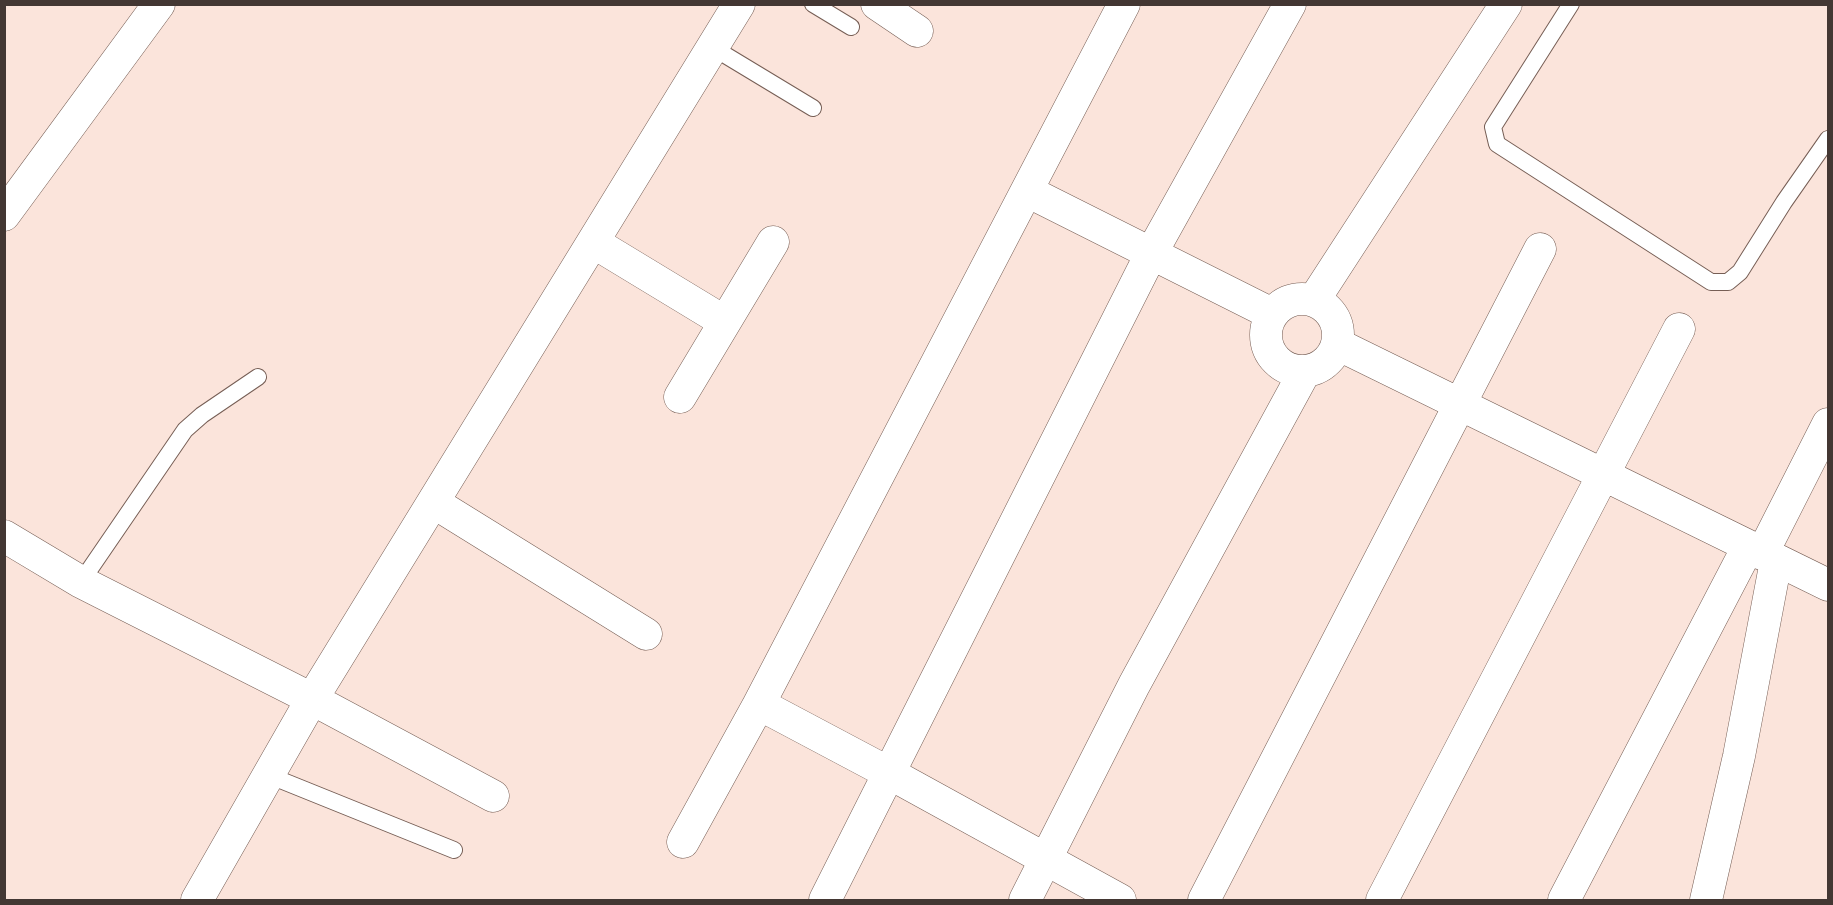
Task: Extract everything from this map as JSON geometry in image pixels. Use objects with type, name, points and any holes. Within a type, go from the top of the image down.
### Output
[{"type":"street","points":[[8,204],[159,4]]},
{"type":"street","points":[[197,900],[312,699],[738,4]]},
{"type":"street","points":[[876,4],[917,31]]},
{"type":"street","points":[[683,842],[759,704],[1124,4]]},
{"type":"street","points":[[825,900],[1152,252],[1290,4]]},
{"type":"street","points":[[1314,300],[1506,4]]},
{"type":"street","points":[[1027,191],[1272,314]]},
{"type":"street","points":[[593,242],[725,322]]},
{"type":"street","points":[[680,396],[773,242]]},
{"type":"street","points":[[1203,900],[1540,249]]},
{"type":"street","points":[[1291,299],[1314,300],[1324,305],[1337,322],[1337,344],[1333,355],[1325,363],[1305,371],[1283,366],[1268,348],[1267,325],[1272,314],[1280,305],[1291,299]]},
{"type":"street","points":[[1382,900],[1679,329]]},
{"type":"street","points":[[1337,344],[1460,402],[1603,477],[1828,585]]},
{"type":"street","points":[[1025,900],[1134,685],[1305,371]]},
{"type":"street","points":[[1564,900],[1762,554],[1828,424]]},
{"type":"street","points":[[433,502],[646,634]]},
{"type":"street","points":[[4,536],[81,582],[312,699],[493,796]]},
{"type":"street","points":[[1706,900],[1738,756],[1762,554]]},
{"type":"street","points":[[759,704],[1120,900]]},
{"type":"lane","points":[[813,4],[850,27]]},
{"type":"lane","points":[[1571,4],[1493,127],[1497,144],[1711,282],[1728,282],[1740,272],[1784,202],[1828,139]]},
{"type":"lane","points":[[712,47],[813,108]]},
{"type":"lane","points":[[81,582],[185,430],[202,415],[258,376]]},
{"type":"lane","points":[[268,775],[454,850]]}]
